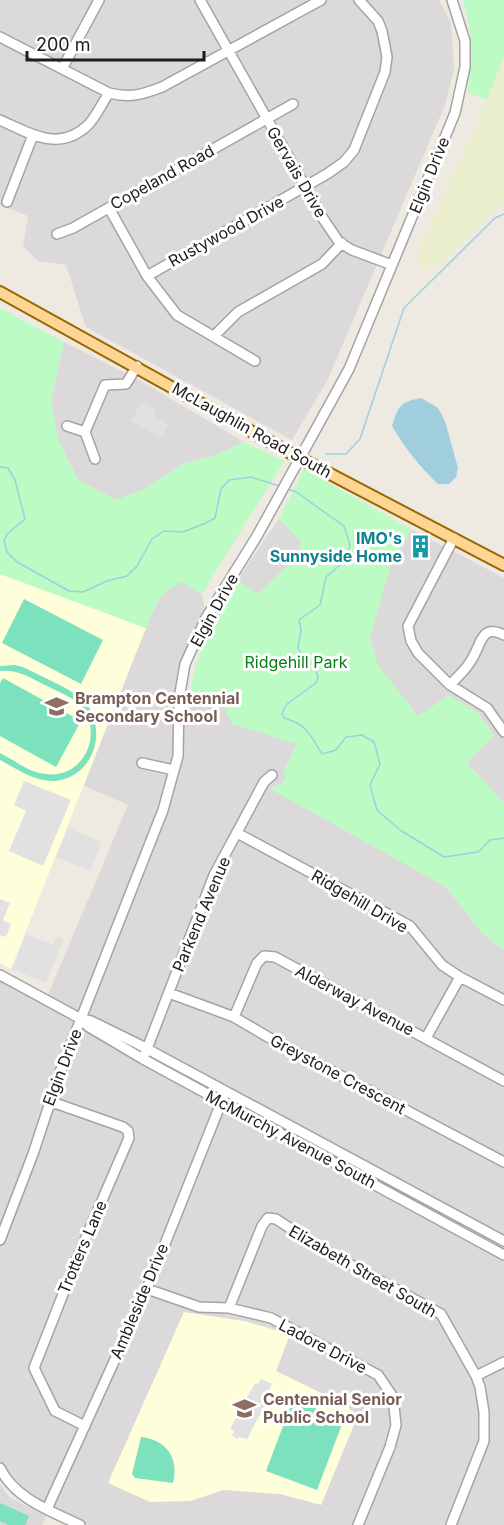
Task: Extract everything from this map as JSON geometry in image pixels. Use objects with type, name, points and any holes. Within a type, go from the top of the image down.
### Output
[{"type":"main road","name":"McLaughlin Road South","points":[[0,292],[301,458],[504,565]]},
{"type":"street","name":"Gervais Drive","points":[[200,0],[324,220],[342,243],[352,250],[392,265]]},
{"type":"street","points":[[0,37],[109,93],[127,97],[142,95],[162,87],[321,0]]},
{"type":"street","name":"Rustywood Drive","points":[[147,276],[345,162],[354,150],[385,72],[387,57],[378,21],[359,0]]},
{"type":"street","name":"Elgin Drive","points":[[0,1240],[4,1223],[33,1154],[49,1101],[163,810],[178,756],[179,699],[186,664],[206,618],[257,536],[349,369],[460,97],[465,67],[465,41],[452,0]]},
{"type":"street","points":[[62,69],[94,2]]},
{"type":"street","points":[[0,120],[33,135],[58,140],[88,125],[109,93]]},
{"type":"street","name":"Copeland Road","points":[[57,234],[73,228],[293,104]]},
{"type":"street","points":[[7,202],[33,135]]},
{"type":"street","points":[[109,208],[147,276],[177,315],[255,361]]},
{"type":"street","points":[[214,336],[237,312],[322,264],[342,243]]},
{"type":"street","points":[[95,459],[85,432],[105,385],[126,384],[137,366]]},
{"type":"street","points":[[67,426],[85,432]]},
{"type":"street","points":[[454,538],[408,626],[411,641],[417,653],[450,685],[487,708],[504,732]]},
{"type":"street","points":[[450,685],[472,660],[482,638],[490,632],[497,631],[504,635]]},
{"type":"street","points":[[142,762],[174,770]]},
{"type":"street","name":"Parkend Avenue","points":[[143,1059],[214,875],[264,782],[272,775]]},
{"type":"street","name":"Ridgehill Drive","points":[[237,834],[410,926],[442,965],[504,1000]]},
{"type":"street","name":"Alderway Avenue","points":[[234,1017],[257,963],[264,956],[274,957],[504,1081]]},
{"type":"street","name":"McMurchy Avenue South","points":[[0,975],[81,1019],[89,1027],[143,1059],[504,1255]]},
{"type":"street","points":[[426,1038],[460,977]]},
{"type":"street","name":"Greystone Crescent","points":[[169,993],[234,1017],[504,1162]]},
{"type":"street","name":"McMurchy Avenue South","points":[[81,1019],[91,1021],[147,1048],[504,1241]]},
{"type":"street","name":"Ambleside Drive","points":[[47,1509],[147,1289],[221,1101],[227,1092]]},
{"type":"street","name":"Trotters Lane","points":[[49,1101],[123,1127],[128,1131],[129,1138],[78,1256],[34,1368],[55,1411],[85,1426]]},
{"type":"street","name":"Elizabeth Street South","points":[[229,1308],[264,1221],[268,1218],[276,1219],[320,1248],[441,1314],[476,1376],[484,1412],[484,1441],[451,1525]]},
{"type":"street","name":"Ladore Drive","points":[[147,1289],[199,1307],[229,1308],[271,1318],[378,1375],[393,1397],[396,1425],[390,1447],[358,1525]]},
{"type":"street","points":[[476,1376],[504,1362]]},
{"type":"street","points":[[0,1468],[12,1486],[24,1496],[80,1525]]},
{"type":"shaded area","points":[[0,0],[439,0],[451,23],[454,70],[445,105],[327,381],[292,440],[86,327],[66,265],[38,261],[23,246],[28,216],[0,205]]},
{"type":"shaded area","points":[[504,56],[504,206],[499,206],[438,267],[421,269],[418,252],[487,100]]},
{"type":"shaded area","points":[[64,342],[139,380],[244,442],[213,456],[185,463],[144,489],[117,500],[78,480],[58,439],[51,401]]},
{"type":"shaded area","points":[[142,402],[157,410],[153,416],[168,425],[161,437],[131,421]]},
{"type":"shaded area","points":[[279,519],[300,540],[299,555],[258,594],[237,580]]},
{"type":"shaded area","points":[[411,529],[504,578],[504,803],[467,763],[494,735],[478,713],[449,695],[418,717],[377,665],[370,638],[390,566]]},
{"type":"shaded area","name":"Brampton Centennial Secondary School","points":[[0,574],[146,628],[11,969],[0,963]]},
{"type":"shaded area","points":[[182,581],[202,594],[206,618],[185,664],[180,699],[222,702],[297,744],[284,770],[286,778],[271,788],[446,887],[482,933],[504,950],[504,1525],[80,1525],[24,1496],[0,1468],[0,977],[45,1002],[128,805],[83,785],[152,613],[165,590]]},
{"type":"shaded area","points":[[24,781],[71,800],[43,866],[9,851],[26,811],[14,805]]},
{"type":"shaded area","points":[[68,828],[102,842],[90,871],[56,857]]},
{"type":"shaded area","points":[[0,899],[10,903],[3,920],[11,924],[6,937],[0,935]]},
{"type":"shaded area","points":[[26,934],[53,945],[57,936],[64,939],[46,983],[12,969]]},
{"type":"shaded area","name":"Centennial Senior Public School","points":[[184,1312],[244,1321],[272,1329],[289,1337],[276,1371],[346,1405],[353,1412],[356,1420],[321,1505],[280,1494],[223,1490],[191,1501],[150,1502],[108,1483]]},
{"type":"shaded area","points":[[261,1379],[272,1384],[269,1390],[272,1392],[247,1439],[239,1437],[238,1439],[232,1436],[234,1431],[230,1429],[255,1383],[258,1384]]},
{"type":"shaded area","points":[[0,1484],[9,1497],[46,1516],[42,1525],[0,1525]]},
{"type":"green space","points":[[463,0],[504,0],[504,56],[487,100],[467,92],[471,46]]},
{"type":"green space","points":[[0,308],[64,342],[51,401],[58,439],[78,480],[117,500],[144,489],[185,463],[213,456],[244,442],[284,461],[202,594],[182,582],[174,586],[159,600],[146,628],[0,574]]},
{"type":"green space","name":"Ridgehill Park","points":[[304,469],[411,529],[390,566],[370,638],[378,665],[418,716],[449,695],[478,713],[494,735],[467,763],[504,803],[504,950],[482,933],[446,887],[270,789],[286,778],[284,770],[297,744],[232,724],[222,702],[191,699],[195,668],[200,653],[237,580],[258,594],[299,555],[300,540],[279,519]]},
{"type":"green space","points":[[24,599],[103,640],[81,684],[2,643]]},
{"type":"green space","points":[[15,665],[71,691],[83,700],[91,711],[95,723],[94,749],[80,770],[69,777],[48,781],[26,774],[0,760],[0,753],[34,771],[59,774],[79,763],[90,743],[91,731],[82,708],[64,694],[23,674],[0,671],[0,666]]},
{"type":"green space","points":[[3,678],[81,721],[56,767],[0,736],[0,683]]},
{"type":"green space","points":[[293,1400],[344,1419],[317,1490],[266,1471]]},
{"type":"green space","points":[[141,1437],[158,1442],[169,1452],[174,1466],[173,1483],[135,1478],[132,1474]]},
{"type":"green space","points":[[0,1503],[29,1516],[25,1525],[8,1525],[0,1521]]},
{"type":"water","points":[[421,398],[438,408],[445,421],[458,468],[456,477],[449,484],[438,484],[431,477],[407,449],[392,426],[396,414],[404,403]]},
{"type":"waterway","points":[[326,454],[346,454],[360,439],[404,308],[495,218],[504,214]]},
{"type":"waterway","points":[[0,467],[8,468],[15,480],[25,519],[8,533]]},
{"type":"waterway","points":[[8,533],[4,540],[7,552],[17,562],[69,591],[83,592],[107,581],[127,576],[137,566],[152,539],[164,531],[183,532],[215,518],[221,489],[229,480],[251,477],[279,486]]},
{"type":"waterway","points":[[286,488],[296,492],[344,526],[350,545],[346,560],[326,577],[320,605],[299,620],[301,630],[298,648],[303,657],[314,665],[318,677],[316,683],[287,704],[282,713],[284,718],[303,727],[322,754],[336,750],[346,737],[362,735],[374,742],[380,764],[370,785],[377,810],[400,830],[444,857],[478,852],[490,840],[504,838]]},
{"type":"place","name":"IMO's Sunnyside Home","points":[[420,547]]},
{"type":"place","name":"Brampton Centennial Secondary School","points":[[57,707]]},
{"type":"place","name":"Centennial Senior Public School","points":[[245,1408]]}]
